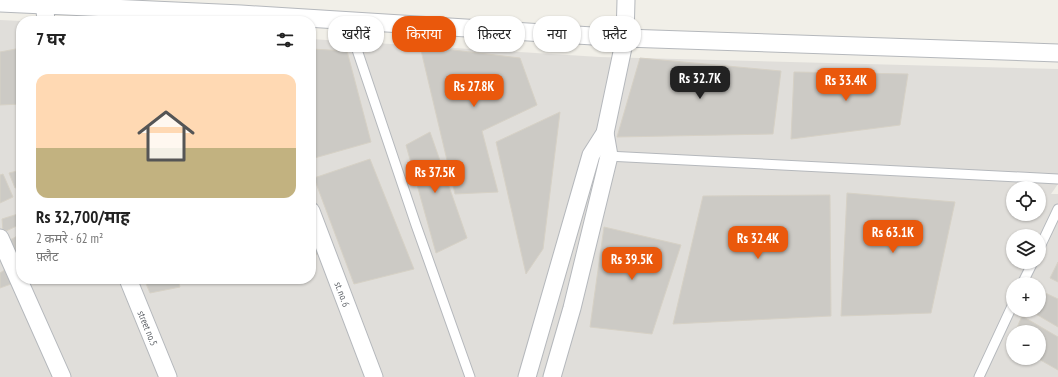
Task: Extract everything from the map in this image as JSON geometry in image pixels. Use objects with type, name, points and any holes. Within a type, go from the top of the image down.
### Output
[{"type":"street","points":[[626,0],[626,16]]},
{"type":"street","points":[[0,3],[45,9],[217,16]]},
{"type":"street","points":[[316,19],[328,19]]},
{"type":"street","points":[[384,22],[589,36]]},
{"type":"street","points":[[641,39],[1058,53]]},
{"type":"street","points":[[527,377],[591,155],[605,133],[622,52]]},
{"type":"street","points":[[552,377],[572,308],[609,156],[605,133]]},
{"type":"street","name":"st. no. 6","points":[[316,224],[374,377]]},
{"type":"street","points":[[0,238],[16,274]]},
{"type":"street","points":[[21,284],[62,377]]},
{"type":"street","name":"street no.5","points":[[130,284],[168,377]]},
{"type":"lane","points":[[358,52],[416,225],[470,377]]},
{"type":"lane","points":[[591,155],[1058,178]]},
{"type":"lane","points":[[1046,234],[1058,208]]},
{"type":"lane","points":[[979,377],[1007,317]]},
{"type":"shaded area","points":[[0,20],[16,21],[16,284],[316,284],[316,39],[328,40],[328,52],[384,52],[384,44],[392,44],[392,52],[456,52],[456,48],[464,49],[464,52],[520,52],[600,57],[1058,69],[1058,184],[1051,194],[1058,194],[1058,377],[0,377]]},
{"type":"building","points":[[16,49],[16,104],[0,105],[0,52]]},
{"type":"building","points":[[316,49],[328,50],[328,52],[347,52],[371,142],[316,158]]},
{"type":"building","points":[[456,50],[520,58],[537,105],[482,131],[498,192],[455,194],[421,52],[456,52]]},
{"type":"building","points":[[640,58],[781,71],[773,134],[617,137]]},
{"type":"building","points":[[794,72],[908,74],[900,125],[791,139]]},
{"type":"building","points":[[560,112],[543,249],[526,274],[496,142]]},
{"type":"building","points":[[430,132],[467,238],[436,253],[406,145]]},
{"type":"building","points":[[370,159],[414,269],[354,284],[316,183],[316,177]]},
{"type":"building","points":[[16,171],[16,188],[15,188],[9,173]]},
{"type":"building","points":[[3,174],[13,197],[0,203],[0,175]]},
{"type":"building","points":[[847,193],[955,202],[931,313],[841,316]]},
{"type":"building","points":[[830,195],[831,316],[673,324],[703,196]]},
{"type":"building","points":[[16,215],[16,226],[3,231],[2,219]]},
{"type":"building","points":[[604,227],[681,245],[652,334],[590,327]]},
{"type":"building","points":[[16,237],[16,251],[14,252],[10,240]]},
{"type":"building","points":[[1058,262],[1058,282],[1050,278]]},
{"type":"building","points":[[6,269],[11,284],[0,288],[0,273]]},
{"type":"building","points":[[146,284],[179,284],[180,287],[150,293]]},
{"type":"building","points":[[1046,293],[1058,299],[1058,327],[1041,317],[1046,317]]},
{"type":"building","points":[[1022,317],[1024,317],[1037,325],[1018,325]]},
{"type":"building","points":[[1046,330],[1058,337],[1058,370],[1046,363]]}]
